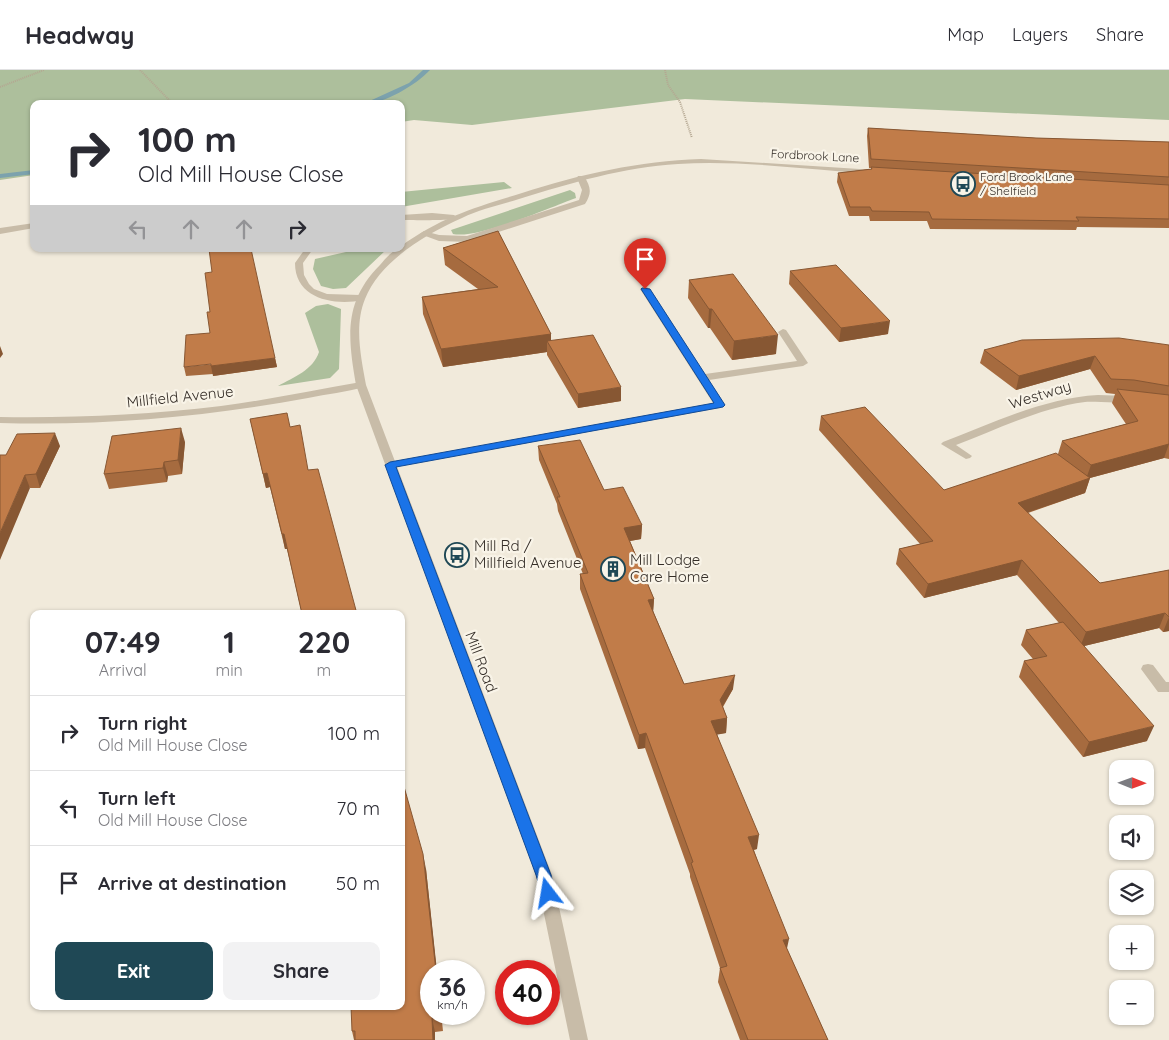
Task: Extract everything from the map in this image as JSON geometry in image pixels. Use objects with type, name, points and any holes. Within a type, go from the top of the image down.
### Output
[{"type":"street","name":"Fordbrook Lane","points":[[405,248],[424,234],[454,218],[581,178],[639,166],[700,161],[880,172]]},
{"type":"street","points":[[424,234],[439,238],[468,239],[582,202],[586,197],[587,188],[581,178]]},
{"type":"street","points":[[405,218],[432,216],[454,218]]},
{"type":"street","points":[[0,231],[30,226]]},
{"type":"street","points":[[307,252],[299,263],[300,278],[306,289],[336,298],[360,298]]},
{"type":"street","name":"Fordbrook Lane","points":[[375,275],[388,260],[399,252]]},
{"type":"street","name":"Mill Road","points":[[375,275],[360,298],[355,322],[354,348],[360,385],[544,875],[579,1040]]},
{"type":"street","points":[[390,465],[720,405],[645,289]]},
{"type":"street","points":[[702,378],[803,362],[783,332]]},
{"type":"street","name":"Millfield Avenue","points":[[0,420],[42,422],[183,413],[256,404],[360,385]]},
{"type":"street","name":"Westway","points":[[966,456],[947,444],[1046,409],[1079,400],[1104,398],[1141,401]]},
{"type":"street","points":[[1148,669],[1163,688],[1169,687]]},
{"type":"path","points":[[0,86],[44,70]]},
{"type":"path","points":[[140,70],[168,100]]},
{"type":"path","points":[[665,70],[668,85],[680,102],[700,161]]},
{"type":"green space","points":[[0,70],[1169,70],[1169,120],[685,99],[472,125],[414,120],[405,121],[405,100],[30,100],[30,176],[0,180]]},
{"type":"green space","points":[[504,182],[512,188],[405,206],[405,192]]},
{"type":"green space","points":[[570,190],[575,193],[576,198],[514,222],[479,232],[464,234],[453,234],[451,230]]},
{"type":"green space","points":[[346,252],[384,252],[346,288],[333,289],[321,286],[313,269],[315,259]]},
{"type":"green space","points":[[328,304],[341,309],[339,369],[330,378],[278,386],[308,368],[316,358],[319,352],[305,313],[316,306]]},
{"type":"building","points":[[868,128],[1036,138],[1169,142],[1169,177],[871,159]]},
{"type":"building","points":[[871,167],[1169,185],[1169,219],[1076,217],[1079,221],[932,219],[929,212],[872,211],[870,207],[850,207],[838,173],[872,169]]},
{"type":"building","points":[[498,231],[551,334],[441,349],[422,297],[498,287],[443,248]]},
{"type":"building","points":[[209,252],[252,252],[275,358],[211,366],[211,364],[184,367],[186,335],[210,333],[207,312],[210,312],[205,273],[212,272]]},
{"type":"building","points":[[836,265],[890,321],[841,328],[790,271]]},
{"type":"building","points":[[733,274],[778,335],[734,341],[689,280]]},
{"type":"building","points":[[593,335],[621,387],[578,394],[547,341]]},
{"type":"building","points":[[1119,338],[1169,345],[1169,386],[1134,380],[1111,379],[1095,356],[1019,376],[984,350],[1022,340]]},
{"type":"building","points":[[1117,389],[1169,395],[1169,444],[1091,465],[1062,441],[1138,421]]},
{"type":"building","points":[[865,407],[944,490],[1056,453],[1090,478],[1018,503],[1100,583],[1169,570],[1169,617],[1165,613],[1086,632],[1022,560],[928,584],[899,549],[933,541],[821,416]]},
{"type":"building","points":[[287,413],[290,427],[300,425],[308,470],[318,469],[356,610],[301,610],[284,534],[282,534],[267,473],[263,474],[250,419]]},
{"type":"building","points":[[181,428],[178,460],[164,462],[163,468],[104,474],[112,436]]},
{"type":"building","points":[[55,433],[36,474],[25,475],[0,533],[0,455],[6,455],[17,434]]},
{"type":"building","points":[[580,440],[604,490],[623,487],[642,525],[624,528],[654,599],[648,600],[684,684],[735,675],[720,700],[727,718],[711,721],[759,835],[748,837],[789,939],[783,940],[828,1040],[748,1040],[720,968],[727,966],[691,863],[693,862],[646,733],[639,735],[580,574],[588,573],[557,497],[560,497],[538,446]]},
{"type":"building","points":[[1063,622],[1154,726],[1089,742],[1024,661],[1047,656],[1026,630]]},
{"type":"building","points":[[405,790],[423,854],[435,960],[420,960],[420,1025],[432,1025],[433,1040],[355,1040],[355,1031],[352,1031],[351,1010],[405,1010]]},
{"type":"waterway","points":[[375,100],[411,84],[427,70]]},
{"type":"waterway","points":[[0,176],[30,172]]},
{"type":"place","name":"Ford Brook Lane / Shelfield","points":[[963,184]]},
{"type":"place","name":"Mill Rd / Millfield Avenue","points":[[457,555]]},
{"type":"place","name":"Mill Lodge Care Home","points":[[613,569]]},
{"type":"route","points":[[548,893],[544,875],[390,465],[720,405],[645,289]]}]
